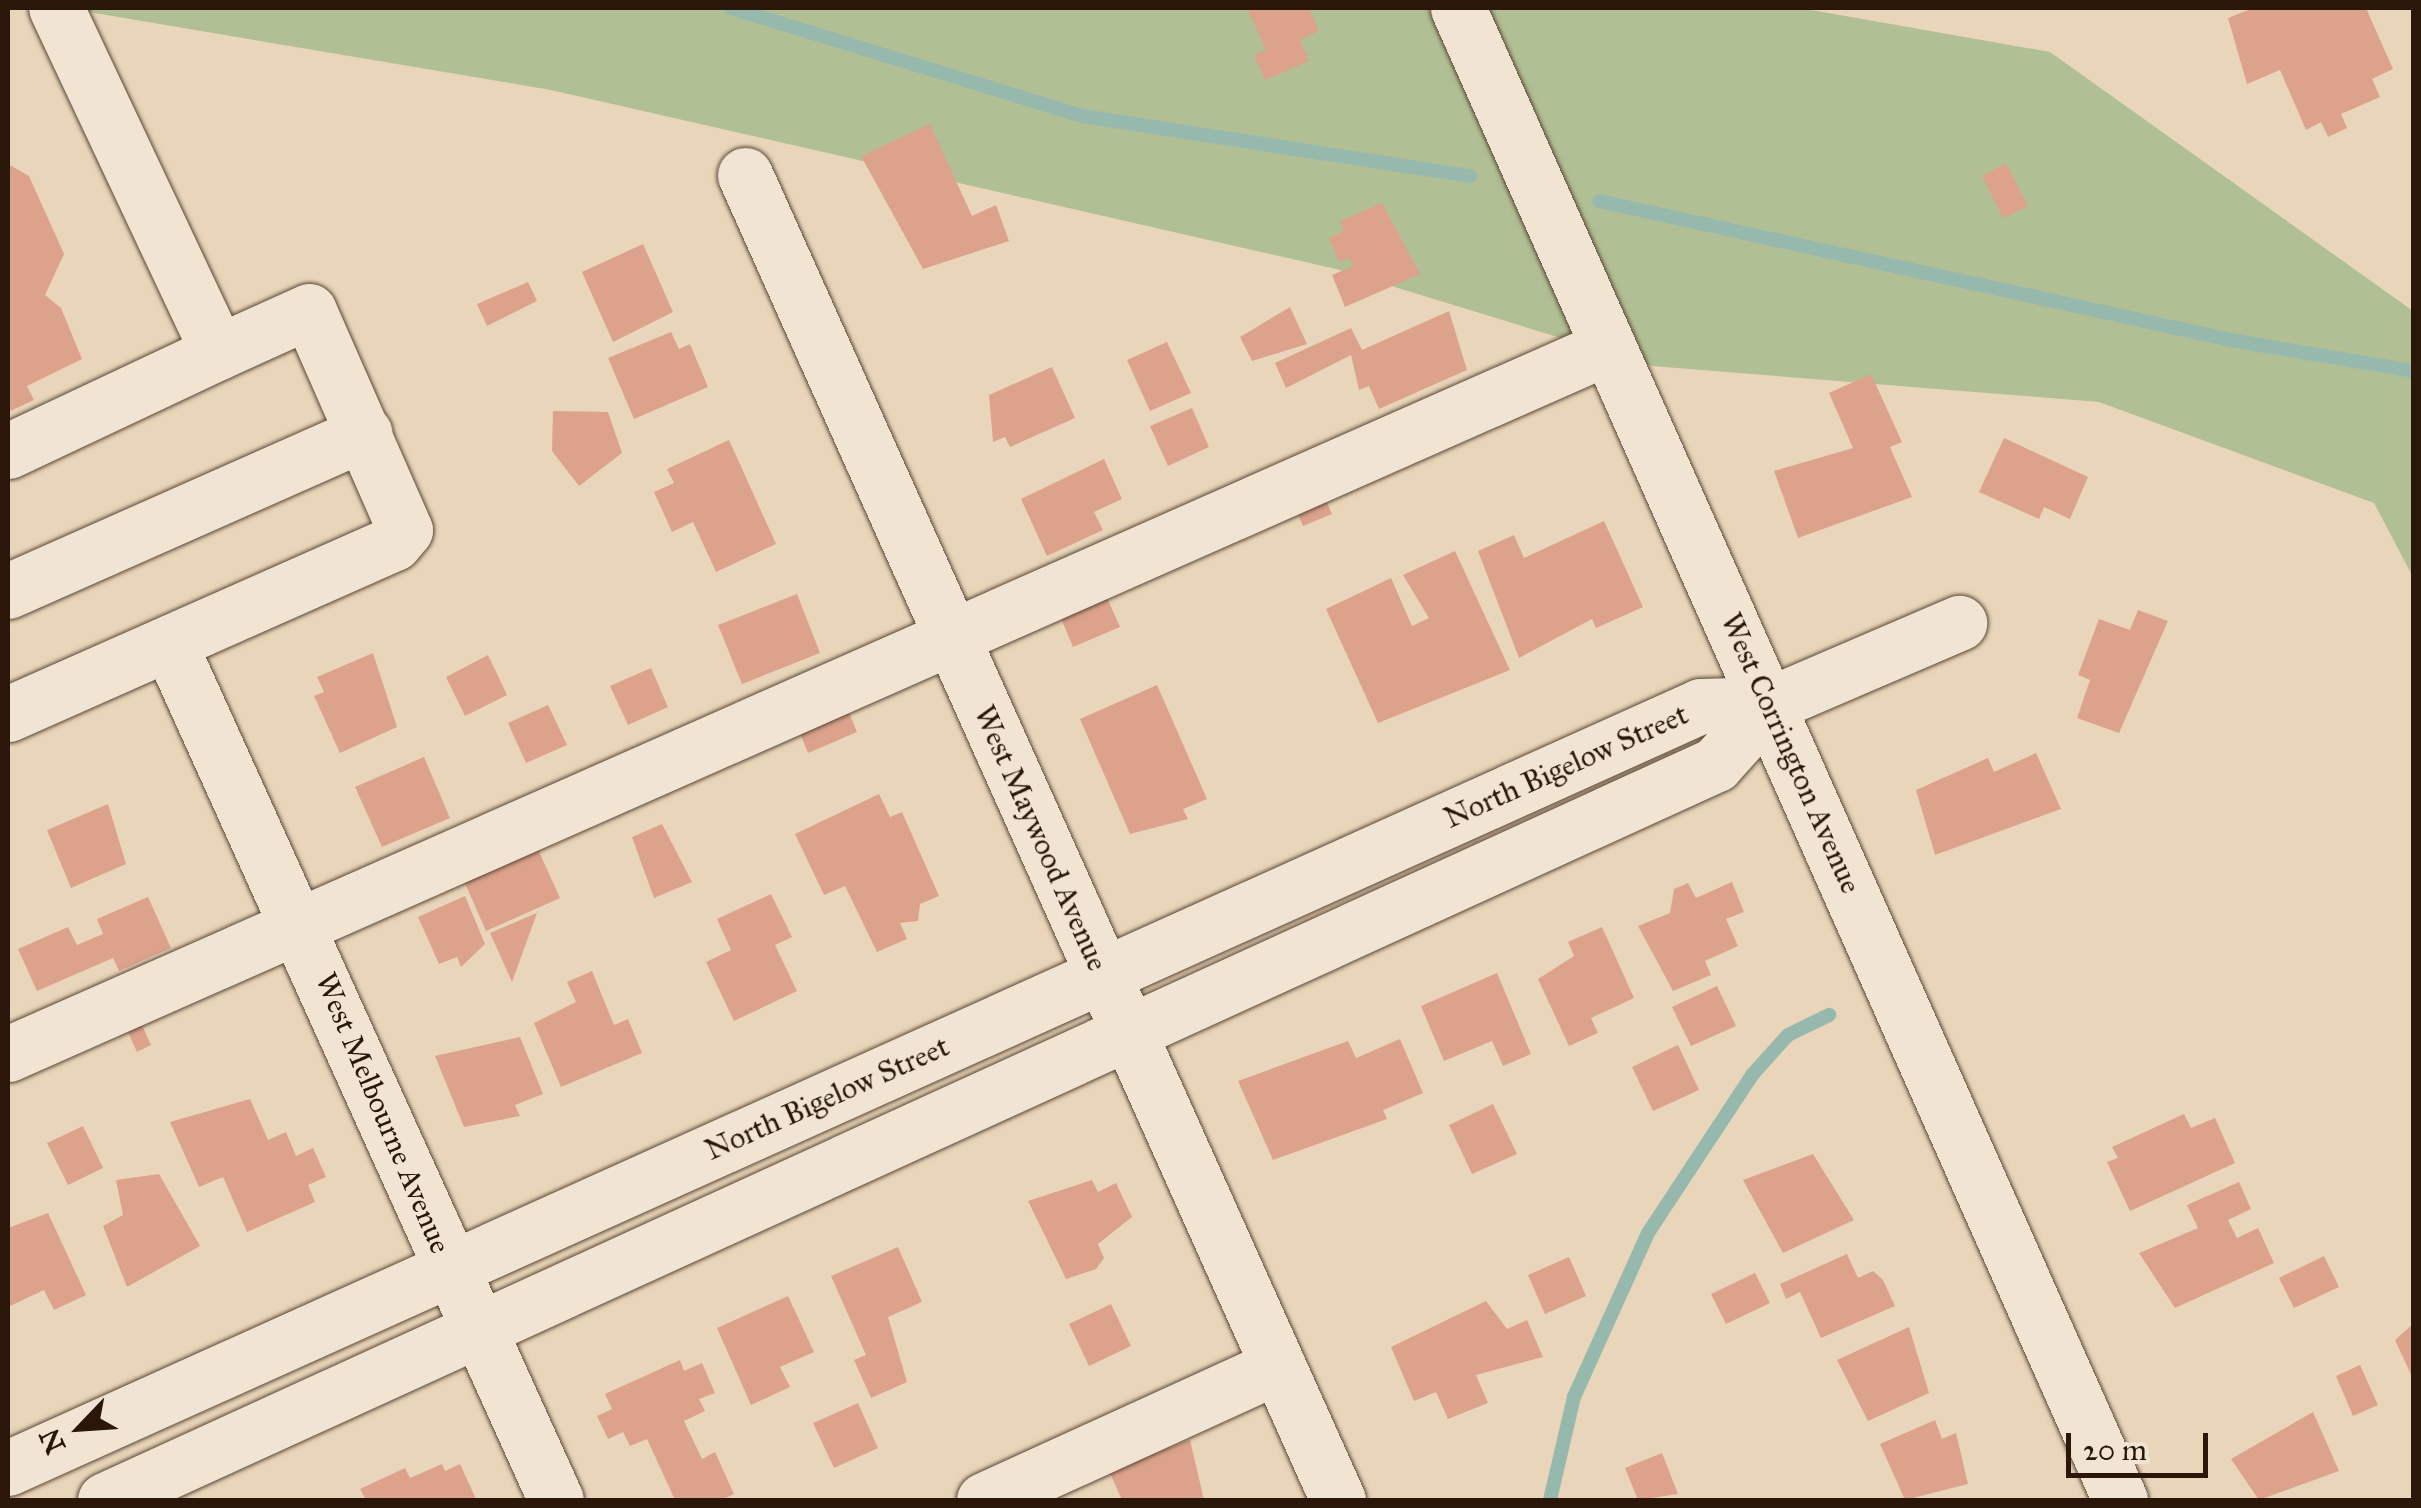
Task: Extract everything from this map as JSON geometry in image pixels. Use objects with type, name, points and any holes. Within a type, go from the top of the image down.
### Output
[{"type":"street","points":[[56,8],[218,352]]},
{"type":"street","name":"West Corrington Avenue","points":[[1458,8],[2120,1500]]},
{"type":"street","name":"West Maywood Avenue","points":[[745,175],[1338,1500]]},
{"type":"street","points":[[8,451],[309,310],[405,530],[394,543],[8,714]]},
{"type":"street","points":[[8,1054],[301,920],[953,638],[1608,347]]},
{"type":"street","points":[[8,591],[365,434]]},
{"type":"street","points":[[1770,704],[1959,623]]},
{"type":"street","name":"West Melbourne Avenue","points":[[169,643],[301,920],[450,1268],[556,1500]]},
{"type":"street","name":"North Bigelow Street","points":[[8,1468],[1700,706],[1770,704]]},
{"type":"street","name":"North Bigelow Street","points":[[121,1493],[1716,764],[1770,704]]},
{"type":"street","points":[[1414,834],[1440,891]]},
{"type":"street","points":[[772,1122],[798,1183]]},
{"type":"street","points":[[984,1500],[1278,1366]]},
{"type":"street","points":[[109,1422],[121,1493]]},
{"type":"green space","points":[[65,8],[1800,8],[2050,52],[2413,311],[2413,577],[2374,503],[2099,402],[1652,366],[1336,269],[551,90]]},
{"type":"building","points":[[1247,8],[1309,8],[1319,31],[1300,40],[1309,61],[1265,80],[1254,55],[1266,50]]},
{"type":"building","points":[[2253,8],[2366,8],[2393,69],[2372,79],[2380,97],[2341,114],[2347,128],[2328,137],[2321,122],[2306,130],[2280,70],[2247,84],[2228,18]]},
{"type":"building","points":[[930,124],[972,216],[996,205],[1009,241],[923,269],[861,156]]},
{"type":"building","points":[[2006,163],[2028,206],[2003,218],[1982,176]]},
{"type":"building","points":[[8,164],[29,176],[64,254],[45,295],[61,308],[82,359],[27,386],[34,400],[8,412]]},
{"type":"building","points":[[1382,203],[1420,274],[1345,307],[1332,275],[1353,266],[1349,258],[1339,262],[1329,238],[1344,231],[1340,221]]},
{"type":"building","points":[[643,244],[673,312],[613,342],[582,272]]},
{"type":"building","points":[[528,282],[537,301],[487,326],[477,304]]},
{"type":"building","points":[[1290,307],[1307,344],[1252,361],[1240,337]]},
{"type":"building","points":[[1449,311],[1467,370],[1379,409],[1369,386],[1359,390],[1351,355],[1286,388],[1275,363],[1351,328],[1362,350]]},
{"type":"building","points":[[671,332],[679,349],[690,344],[708,387],[634,419],[608,358]]},
{"type":"building","points":[[1167,342],[1191,393],[1150,411],[1127,360]]},
{"type":"building","points":[[1052,367],[1075,418],[1010,447],[1005,437],[993,442],[989,395]]},
{"type":"building","points":[[1871,374],[1902,442],[1890,447],[1912,497],[1798,538],[1774,471],[1853,448],[1829,393]]},
{"type":"building","points":[[1192,408],[1209,447],[1168,466],[1150,426]]},
{"type":"building","points":[[553,411],[608,412],[622,453],[579,486],[552,451]]},
{"type":"building","points":[[2004,438],[2088,477],[2070,519],[2044,507],[2039,519],[1979,492]]},
{"type":"building","points":[[729,440],[776,544],[716,572],[693,522],[672,532],[654,492],[674,483],[667,469]]},
{"type":"building","points":[[1104,459],[1122,499],[1094,512],[1103,530],[1047,556],[1021,499]]},
{"type":"building","points":[[1324,496],[1332,514],[1303,526],[1295,508]]},
{"type":"building","points":[[1604,521],[1643,607],[1596,628],[1592,619],[1519,658],[1478,551],[1514,535],[1524,558]]},
{"type":"building","points":[[1455,551],[1510,670],[1378,723],[1326,609],[1391,578],[1412,626],[1429,618],[1403,575]]},
{"type":"building","points":[[1101,584],[1120,627],[1073,647],[1055,604]]},
{"type":"building","points":[[797,594],[820,653],[742,684],[718,625]]},
{"type":"building","points":[[2138,610],[2168,621],[2119,733],[2077,718],[2090,680],[2078,675],[2099,619],[2130,630]]},
{"type":"building","points":[[373,653],[397,727],[340,753],[314,696],[324,692],[317,677]]},
{"type":"building","points":[[488,655],[507,695],[465,716],[446,677]]},
{"type":"building","points":[[651,668],[668,707],[628,725],[610,686]]},
{"type":"building","points":[[1157,685],[1207,799],[1183,809],[1188,819],[1130,834],[1080,719]]},
{"type":"building","points":[[844,701],[857,732],[808,753],[795,721]]},
{"type":"building","points":[[548,705],[567,745],[526,763],[508,723]]},
{"type":"building","points":[[2036,753],[2061,809],[1935,855],[1916,790],[1988,758],[1994,772]]},
{"type":"building","points":[[424,757],[450,818],[382,847],[355,787]]},
{"type":"building","points":[[879,794],[890,817],[902,812],[939,896],[920,904],[918,921],[900,923],[907,939],[877,952],[845,886],[824,895],[795,834]]},
{"type":"building","points":[[108,804],[126,864],[71,888],[47,830]]},
{"type":"building","points":[[662,824],[692,882],[654,898],[632,837]]},
{"type":"building","points":[[537,847],[560,898],[486,931],[464,881]]},
{"type":"building","points":[[1732,882],[1744,912],[1726,919],[1738,946],[1705,961],[1711,975],[1673,991],[1638,926],[1670,913],[1674,889],[1688,883],[1696,898]]},
{"type":"building","points":[[771,894],[792,937],[775,945],[797,991],[734,1021],[706,962],[731,950],[717,919]]},
{"type":"building","points":[[465,896],[485,944],[461,967],[457,957],[439,964],[418,917]]},
{"type":"building","points":[[148,897],[171,948],[119,971],[113,958],[37,991],[18,949],[68,927],[77,945],[103,934],[97,919]]},
{"type":"building","points":[[537,913],[512,982],[490,933]]},
{"type":"building","points":[[1602,927],[1634,998],[1591,1018],[1598,1033],[1569,1046],[1538,979],[1574,956],[1568,942]]},
{"type":"building","points":[[592,971],[614,1025],[628,1019],[642,1053],[561,1087],[534,1023],[576,1002],[567,982]]},
{"type":"building","points":[[1497,973],[1531,1054],[1503,1066],[1492,1041],[1444,1061],[1421,1006]]},
{"type":"building","points":[[1717,986],[1736,1026],[1691,1046],[1672,1007]]},
{"type":"building","points":[[141,1023],[151,1045],[137,1052],[127,1030]]},
{"type":"building","points":[[520,1037],[543,1094],[515,1105],[520,1116],[464,1127],[435,1056]]},
{"type":"building","points":[[1400,1039],[1423,1093],[1383,1110],[1387,1119],[1273,1160],[1238,1081],[1348,1041],[1356,1058]]},
{"type":"building","points":[[1678,1045],[1699,1090],[1653,1111],[1632,1067]]},
{"type":"building","points":[[250,1099],[268,1140],[286,1132],[296,1156],[313,1148],[326,1177],[308,1185],[315,1202],[247,1232],[223,1177],[199,1187],[170,1122]]},
{"type":"building","points":[[1493,1104],[1517,1154],[1472,1174],[1449,1125]]},
{"type":"building","points":[[2184,1114],[2191,1128],[2215,1118],[2235,1163],[2130,1211],[2107,1162],[2118,1158],[2112,1147]]},
{"type":"building","points":[[83,1126],[103,1168],[68,1185],[47,1143]]},
{"type":"building","points":[[1813,1154],[1854,1220],[1783,1253],[1743,1180]]},
{"type":"building","points":[[159,1174],[200,1246],[127,1287],[103,1226],[123,1215],[116,1180]]},
{"type":"building","points":[[1092,1180],[1098,1192],[1116,1183],[1132,1217],[1098,1244],[1104,1258],[1096,1269],[1066,1279],[1028,1201]]},
{"type":"building","points":[[2239,1182],[2251,1209],[2228,1220],[2237,1238],[2258,1228],[2274,1263],[2175,1308],[2139,1253],[2198,1228],[2187,1205]]},
{"type":"building","points":[[48,1213],[86,1295],[54,1310],[44,1290],[8,1307],[8,1228]]},
{"type":"building","points":[[898,1247],[922,1302],[888,1317],[907,1382],[871,1398],[854,1360],[866,1355],[831,1276]]},
{"type":"building","points":[[1847,1254],[1858,1278],[1873,1271],[1883,1280],[1895,1306],[1821,1338],[1800,1292],[1786,1299],[1780,1284]]},
{"type":"building","points":[[2324,1256],[2339,1287],[2294,1308],[2279,1278]]},
{"type":"building","points":[[1569,1257],[1586,1296],[1545,1314],[1528,1275]]},
{"type":"building","points":[[1755,1273],[1770,1303],[1726,1324],[1711,1294]]},
{"type":"building","points":[[788,1296],[814,1352],[780,1367],[790,1387],[751,1405],[717,1328]]},
{"type":"building","points":[[1486,1301],[1507,1329],[1527,1320],[1543,1357],[1476,1375],[1488,1403],[1448,1419],[1436,1392],[1414,1401],[1391,1347]]},
{"type":"building","points":[[1111,1304],[1131,1346],[1089,1366],[1069,1324]]},
{"type":"building","points":[[2414,1323],[2414,1381],[2395,1340]]},
{"type":"building","points":[[1909,1327],[1929,1393],[1868,1421],[1837,1360]]},
{"type":"building","points":[[680,1360],[684,1371],[702,1363],[715,1393],[699,1399],[705,1411],[684,1421],[702,1459],[715,1452],[734,1494],[721,1500],[675,1500],[647,1439],[630,1446],[623,1432],[608,1439],[597,1416],[612,1409],[605,1394]]},
{"type":"building","points":[[2360,1365],[2378,1405],[2353,1416],[2336,1376]]},
{"type":"building","points":[[858,1403],[878,1448],[834,1468],[813,1423]]},
{"type":"building","points":[[2313,1412],[2339,1471],[2259,1500],[2231,1459]]},
{"type":"building","points":[[1935,1420],[1942,1439],[1956,1433],[1968,1484],[1905,1500],[1880,1444]]},
{"type":"building","points":[[1190,1440],[1204,1500],[1122,1500],[1109,1471]]},
{"type":"building","points":[[1662,1453],[1678,1494],[1638,1500],[1625,1468]]},
{"type":"building","points":[[442,1464],[445,1471],[460,1464],[476,1499],[366,1500],[360,1489],[405,1468],[410,1478]]},
{"type":"waterway","points":[[731,8],[1082,116],[1470,176]]},
{"type":"waterway","points":[[1599,201],[2235,341],[2414,371]]},
{"type":"waterway","points":[[1550,1500],[1574,1397],[1648,1233],[1752,1075],[1788,1035],[1829,1015]]}]
